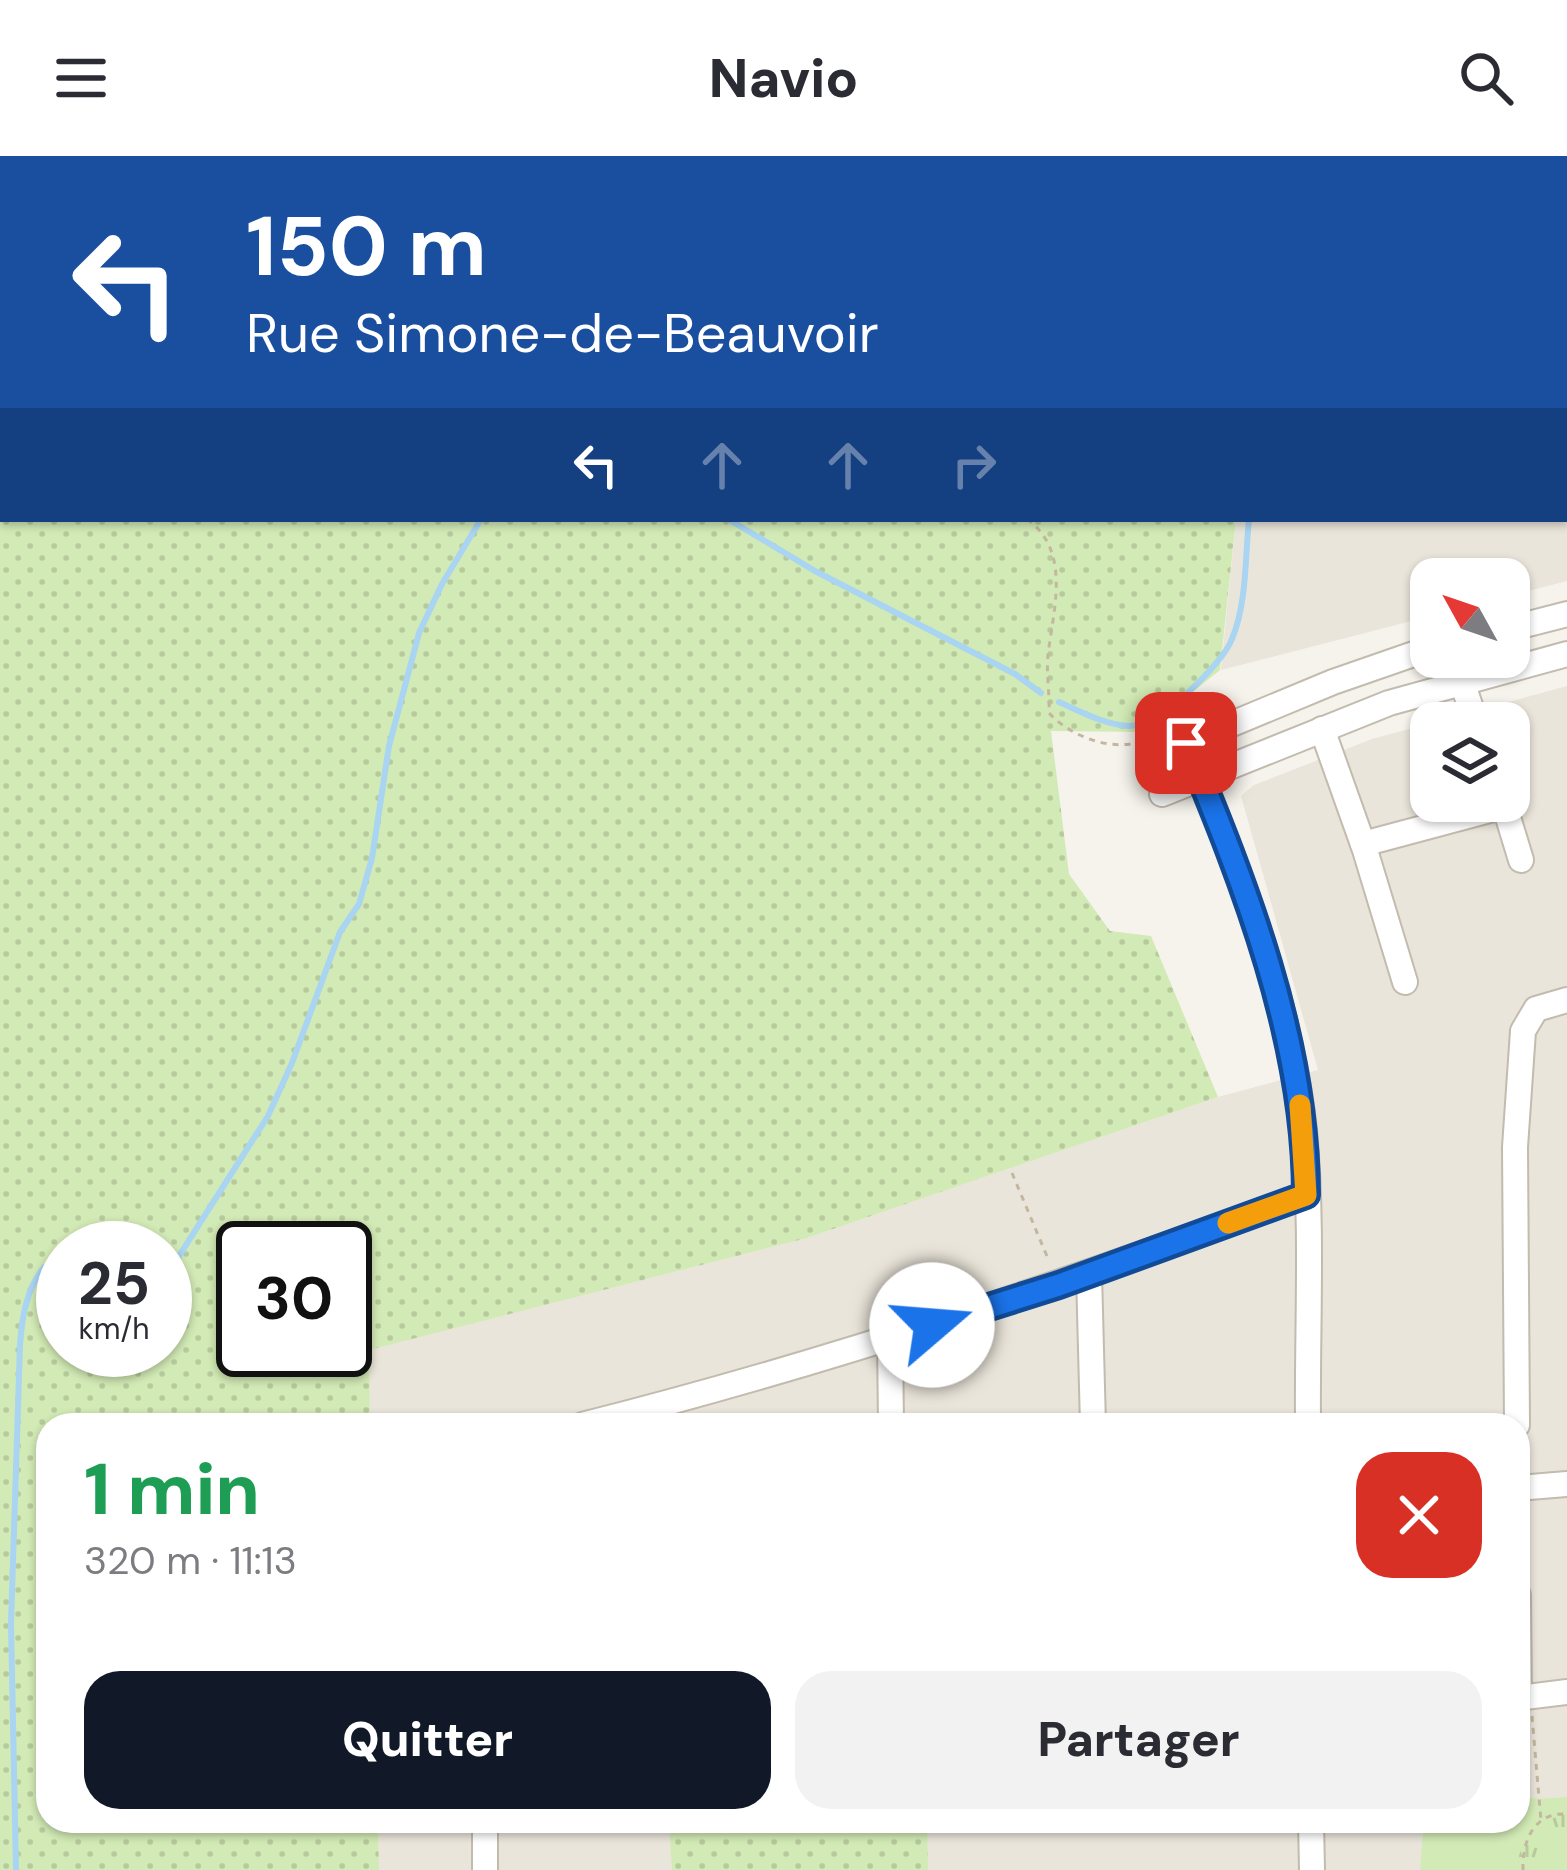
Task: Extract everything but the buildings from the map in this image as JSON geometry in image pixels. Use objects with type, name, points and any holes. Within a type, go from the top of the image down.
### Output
[{"type":"street","points":[[1530,624],[1567,614]]},
{"type":"street","points":[[1162,794],[1322,729],[1462,682],[1567,654]]},
{"type":"street","points":[[1149,748],[1186,743],[1410,655]]},
{"type":"street","points":[[1462,682],[1469,702]]},
{"type":"street","points":[[1322,729],[1405,982]]},
{"type":"street","points":[[1186,743],[1276,994],[1304,1128],[1308,1413]]},
{"type":"street","points":[[1363,844],[1441,822]]},
{"type":"street","points":[[1509,822],[1521,860]]},
{"type":"street","points":[[1517,1413],[1515,1147],[1523,1031],[1536,1009],[1567,1000]]},
{"type":"street","points":[[684,1412],[890,1338],[1059,1285],[1306,1195]]},
{"type":"street","points":[[1089,1274],[1094,1413]]},
{"type":"street","points":[[890,1338],[891,1413]]},
{"type":"street","points":[[1530,1487],[1567,1484]]},
{"type":"street","points":[[1530,1696],[1567,1692]]},
{"type":"street","points":[[485,1833],[485,1870]]},
{"type":"street","points":[[1311,1833],[1312,1870]]},
{"type":"path","points":[[1030,522],[1047,543],[1060,591],[1047,659],[1049,713],[1063,726],[1114,746],[1149,748]]},
{"type":"path","points":[[1012,1173],[1059,1285]]},
{"type":"path","points":[[1530,1749],[1541,1821]]},
{"type":"path","points":[[1523,1870],[1522,1850],[1534,1825],[1553,1813],[1567,1814]]},
{"type":"shaded area","points":[[1236,522],[1567,522],[1567,581],[1530,591],[1530,558],[1410,558],[1410,621],[1221,670]]},
{"type":"shaded area","points":[[1567,686],[1567,1870],[379,1870],[378,1833],[1530,1833],[1530,1413],[370,1413],[372,1349],[807,1238],[1218,1097],[1318,1070],[1241,796],[1254,785],[1410,729],[1410,822],[1530,822],[1530,702],[1508,702]]},
{"type":"green space","points":[[0,522],[1236,522],[1220,670],[1143,732],[1051,731],[1069,874],[1110,931],[1151,936],[1218,1097],[807,1238],[372,1349],[372,1221],[216,1221],[216,1377],[369,1377],[370,1413],[36,1413],[36,1833],[378,1833],[379,1870],[0,1870]]},
{"type":"green space","points":[[1567,1797],[1567,1870],[1421,1870],[1423,1833],[1530,1833],[1530,1799]]},
{"type":"green space","points":[[1530,1798],[1539,1798],[1530,1824]]},
{"type":"green space","points":[[670,1833],[927,1833],[928,1870],[672,1870]]},
{"type":"green space","points":[[1423,1833],[1527,1833],[1514,1870],[1420,1870]]},
{"type":"waterway","points":[[192,1236],[268,1116],[340,932],[359,904],[372,858],[389,746],[419,633],[479,522]]},
{"type":"waterway","points":[[733,522],[815,571],[1015,674],[1041,693]]},
{"type":"waterway","points":[[1059,702],[1129,726],[1172,706],[1203,678],[1226,650],[1237,625],[1249,522]]},
{"type":"waterway","points":[[16,1870],[11,1623],[20,1345],[26,1304],[36,1280]]},
{"type":"slow traffic","points":[[1228,1223],[1306,1195],[1300,1105]]},
{"type":"route","points":[[932,1325],[1059,1285],[1306,1195],[1304,1128],[1276,994],[1186,743]]}]
